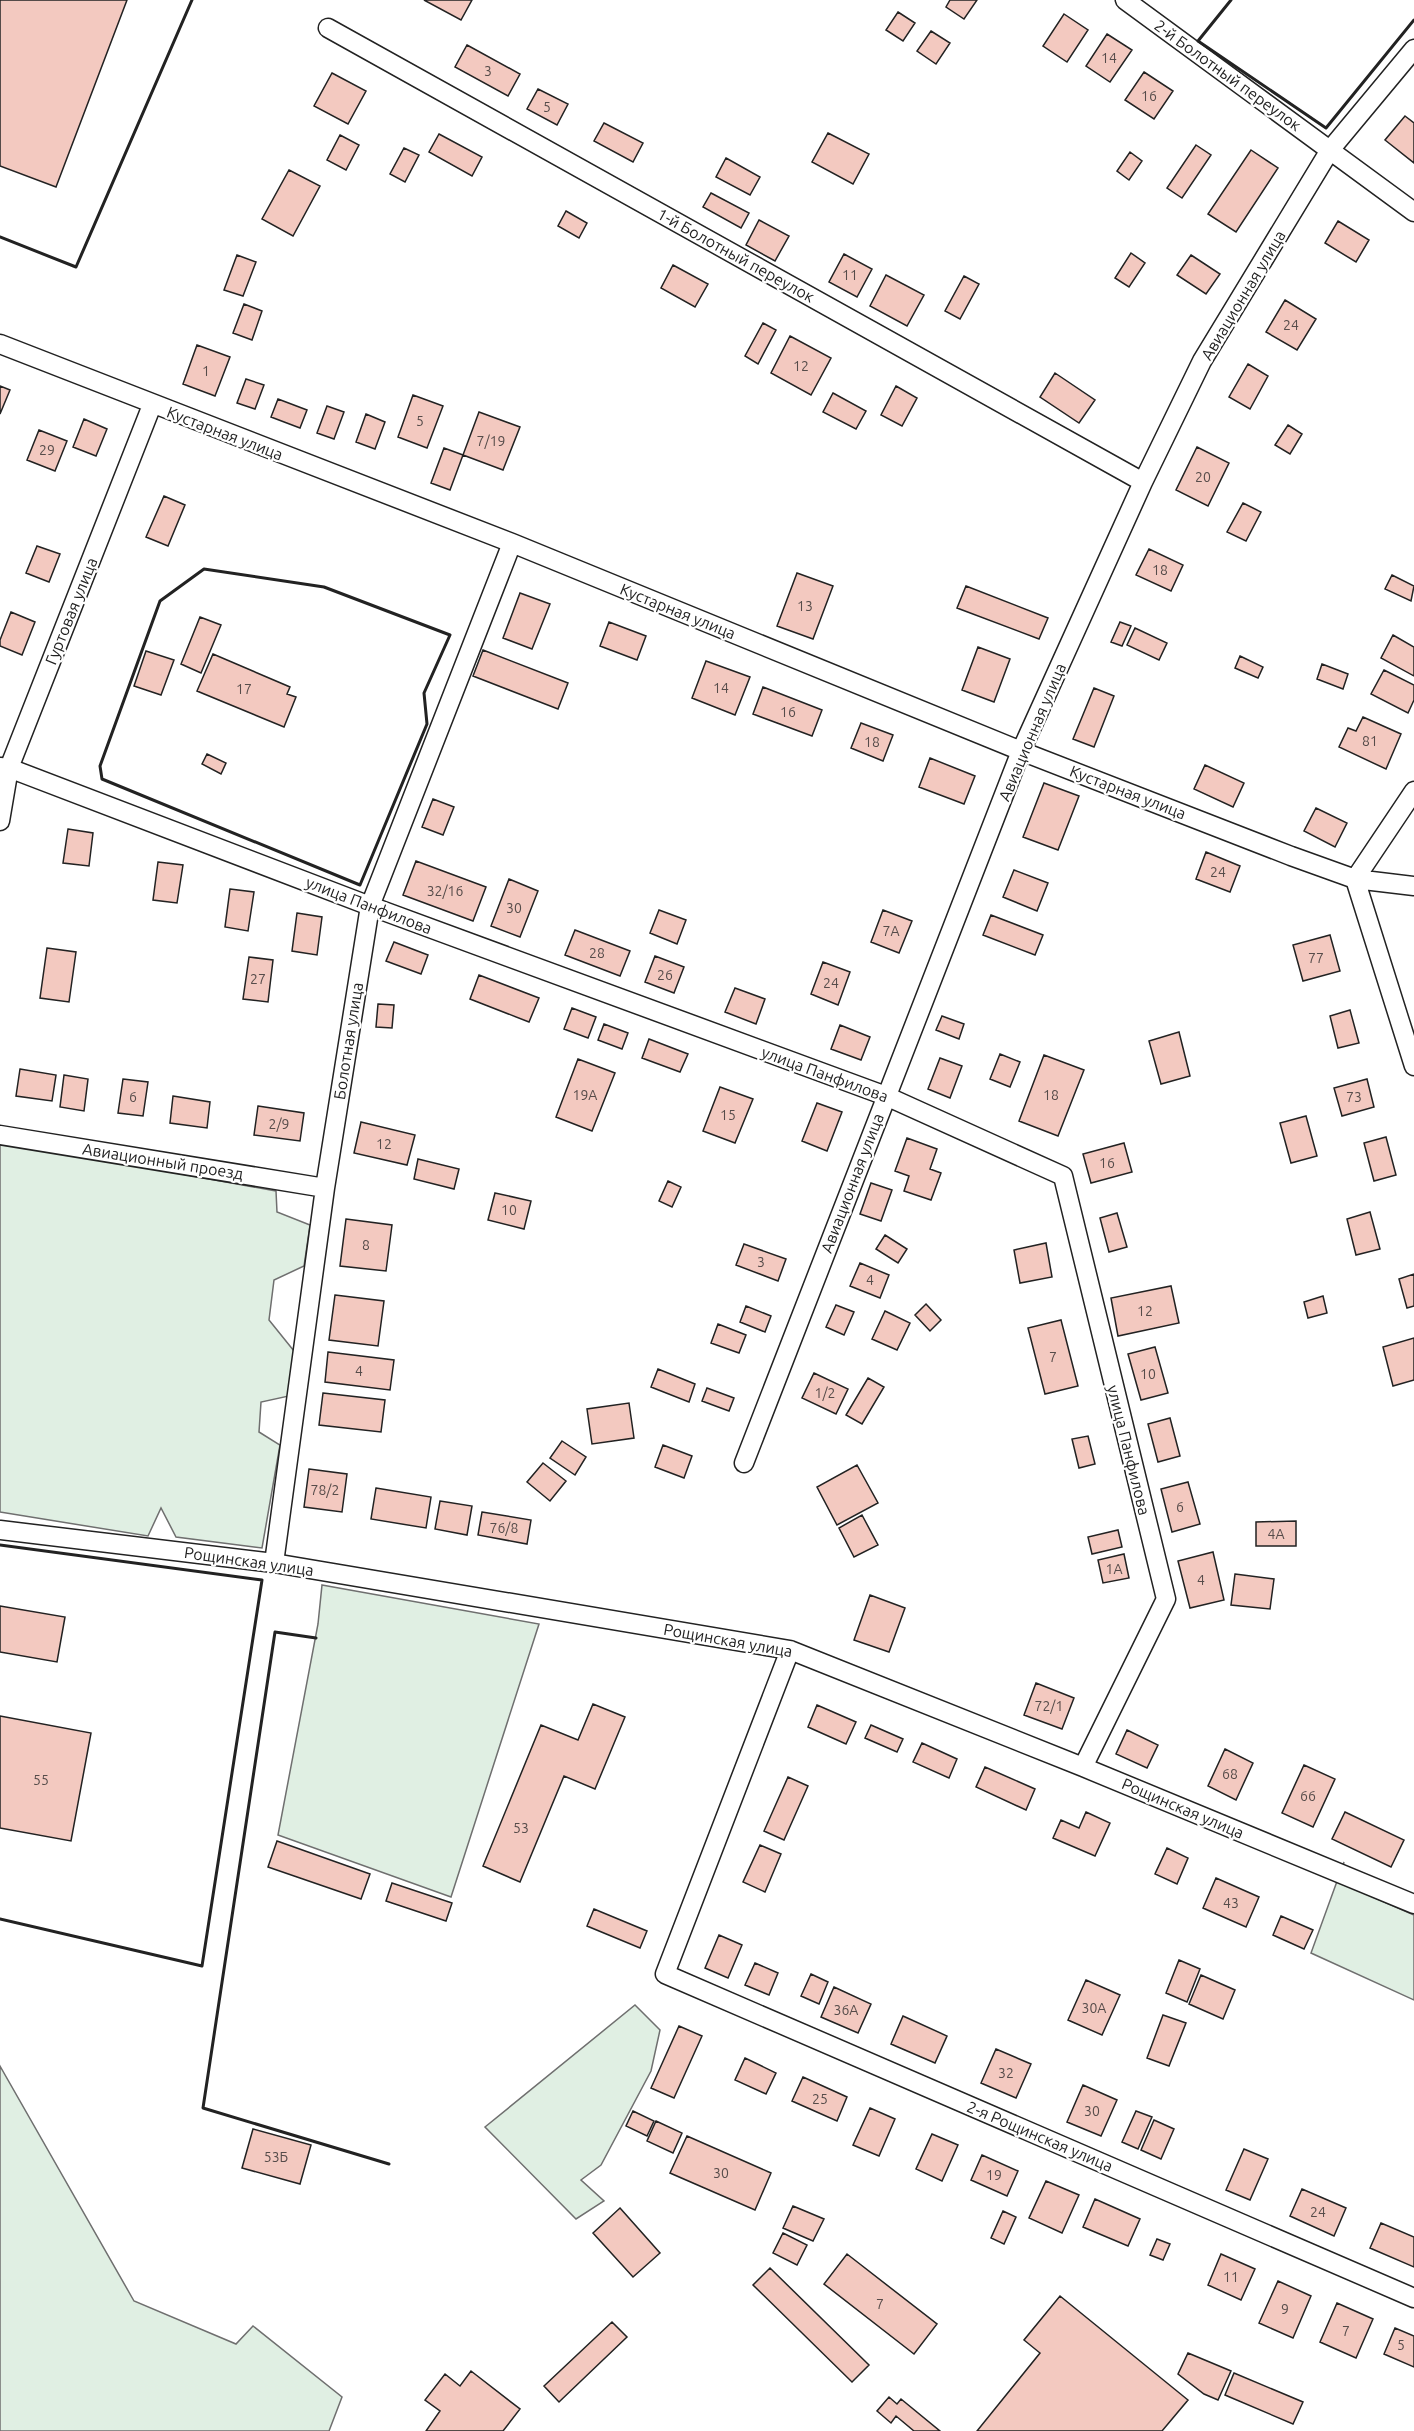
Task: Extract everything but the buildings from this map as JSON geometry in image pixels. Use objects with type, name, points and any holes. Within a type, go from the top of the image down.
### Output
[{"type":"street","name":"2-й Болотный переулок","points":[[1125,0],[1414,212]]},
{"type":"street","name":"1-й Болотный переулок","points":[[328,28],[1143,482]]},
{"type":"street","name":"Авиационная улица","points":[[744,1463],[1021,751],[1143,482],[1202,361],[1330,150],[1414,49]]},
{"type":"street","name":"Кустарная улица","points":[[0,344],[512,543],[1021,751],[1355,879],[1414,886]]},
{"type":"street","name":"Гуртовая улица","points":[[0,821],[4,767],[152,405]]},
{"type":"street","name":"Болотная улица","points":[[274,1563],[325,1188],[370,906],[512,543]]},
{"type":"street","name":"улица Панфилова","points":[[4,767],[370,906],[886,1096],[1063,1176],[1166,1599],[1083,1767]]},
{"type":"street","points":[[1414,790],[1355,879],[1414,1066]]},
{"type":"street","name":"Авиационный проезд","points":[[0,1135],[325,1188]]},
{"type":"street","name":"Рощинская улица","points":[[0,1530],[274,1563],[790,1650],[1083,1767],[1414,1904]]},
{"type":"street","name":"2-я Рощинская улица","points":[[790,1650],[666,1974],[1414,2298]]},
{"type":"green space","points":[[0,1141],[276,1191],[277,1212],[310,1225],[304,1266],[274,1280],[269,1320],[294,1351],[289,1396],[261,1402],[259,1432],[280,1445],[262,1548],[176,1537],[161,1508],[148,1536],[0,1512]]},
{"type":"green space","points":[[322,1585],[539,1624],[451,1897],[278,1835],[318,1624]]},
{"type":"green space","points":[[1344,1862],[1339,1882],[1414,1915],[1414,2000],[1311,1953]]},
{"type":"green space","points":[[635,2005],[660,2030],[651,2071],[601,2165],[581,2180],[604,2201],[576,2219],[485,2127]]},
{"type":"green space","points":[[0,2066],[134,2301],[236,2344],[253,2326],[342,2397],[329,2431],[0,2431]]},
{"type":"wall","points":[[0,237],[76,267],[192,0]]},
{"type":"wall","points":[[1231,0],[1198,41],[1326,128],[1414,20]]},
{"type":"wall","points":[[204,569],[324,587],[450,635],[424,693],[427,724],[360,885],[102,779],[100,766],[160,601],[204,569]]},
{"type":"wall","points":[[0,1545],[262,1580],[202,1966],[0,1919]]},
{"type":"wall","points":[[316,1638],[275,1632],[203,2108],[389,2164]]}]
